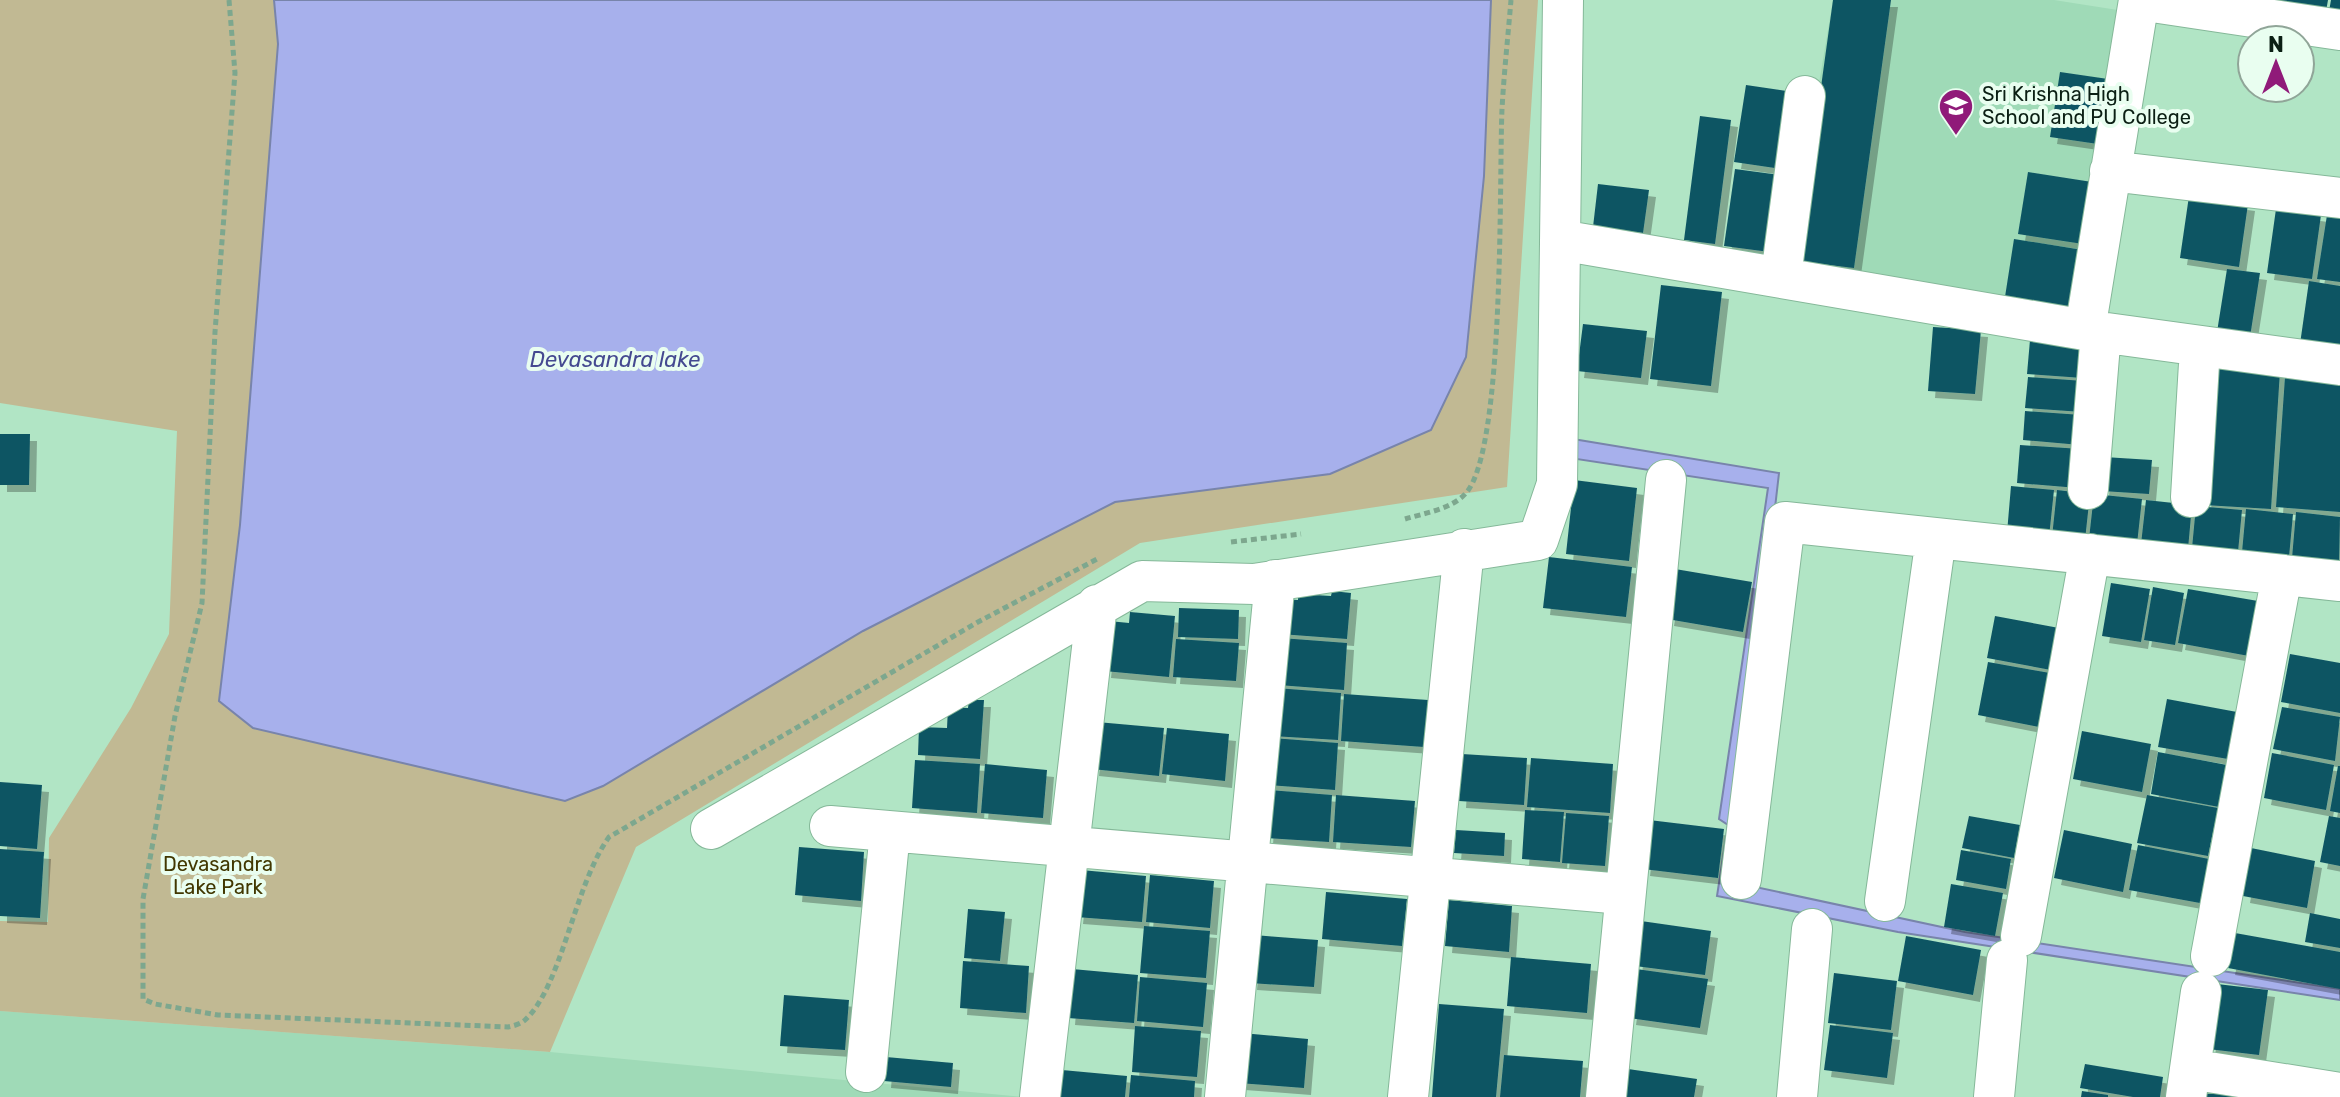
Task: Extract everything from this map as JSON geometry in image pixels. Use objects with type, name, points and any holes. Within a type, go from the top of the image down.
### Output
[{"type":"street","points":[[711,829],[1142,581],[1254,584],[1464,549],[1538,540],[1557,484],[1563,0]]},
{"type":"street","points":[[2088,489],[2093,331],[2110,171],[2139,0],[2340,30]]},
{"type":"street","points":[[1781,276],[1805,96]]},
{"type":"street","points":[[2110,171],[2340,198]]},
{"type":"street","points":[[1560,240],[2093,331],[2340,365]]},
{"type":"street","points":[[2191,497],[2200,347]]},
{"type":"street","points":[[1606,1097],[1623,894],[1666,480]]},
{"type":"street","points":[[1741,879],[1785,522],[2340,581]]},
{"type":"street","points":[[1885,901],[1936,538]]},
{"type":"street","points":[[1408,1097],[1464,549]]},
{"type":"street","points":[[1994,1097],[2014,948],[2090,554]]},
{"type":"street","points":[[2282,575],[2188,1083],[2340,1093]]},
{"type":"street","points":[[1225,1097],[1275,580]]},
{"type":"street","points":[[1040,1097],[1097,605]]},
{"type":"street","points":[[830,826],[1623,894]]},
{"type":"street","points":[[866,1072],[890,832]]},
{"type":"street","points":[[1797,1097],[1812,929]]},
{"type":"path","points":[[143,999],[143,899],[175,716],[202,603],[215,332],[235,73],[229,0]]},
{"type":"path","points":[[1472,484],[1485,435],[1498,306],[1502,110],[1511,0]]},
{"type":"shaded area","name":"Sri Krishna High School and PU College","points":[[1833,0],[2054,0],[2124,11],[2074,309],[1789,262]]},
{"type":"shaded area","points":[[0,1011],[550,1052],[1023,1097],[0,1097]]},
{"type":"green space","name":"Devasandra Lake Park","points":[[0,0],[274,0],[278,44],[240,525],[219,701],[603,786],[863,631],[1115,502],[1330,474],[1431,430],[1466,357],[1484,176],[1491,0],[1538,0],[1507,487],[1140,543],[636,847],[550,1052],[0,1011],[0,921],[48,922],[49,838],[131,708],[169,634],[177,431],[0,403]]},
{"type":"water","name":"Devasandra lake","points":[[274,0],[1491,0],[1484,176],[1466,357],[1431,430],[1330,474],[1115,502],[863,631],[603,786],[565,801],[253,728],[219,701],[240,525],[278,44]]},
{"type":"water","points":[[1573,439],[1779,473],[1732,882],[1965,932],[2340,989],[2340,1000],[1898,932],[1717,896],[1728,825],[1719,819],[1768,488],[1570,458]]},
{"type":"building","points":[[1833,0],[1891,0],[1854,268],[1797,261]]},
{"type":"building","points":[[2278,0],[2328,0],[2325,17],[2277,9]]},
{"type":"building","points":[[2331,0],[2340,0],[2340,19],[2328,17]]},
{"type":"building","points":[[2060,72],[2108,79],[2098,144],[2050,137]]},
{"type":"building","points":[[1746,85],[1800,93],[1788,170],[1734,162]]},
{"type":"building","points":[[1700,116],[1731,120],[1715,244],[1684,240]]},
{"type":"building","points":[[1735,169],[1788,176],[1777,253],[1724,246]]},
{"type":"building","points":[[2028,172],[2092,182],[2083,244],[2018,234]]},
{"type":"building","points":[[1598,184],[1649,190],[1643,233],[1593,227]]},
{"type":"building","points":[[2189,196],[2248,204],[2239,267],[2180,258]]},
{"type":"building","points":[[2276,209],[2321,215],[2312,279],[2267,273]]},
{"type":"building","points":[[2327,215],[2340,217],[2340,282],[2317,279]]},
{"type":"building","points":[[2014,239],[2083,250],[2074,308],[2005,297]]},
{"type":"building","points":[[2227,269],[2260,273],[2250,337],[2217,332]]},
{"type":"building","points":[[2309,281],[2340,286],[2340,349],[2300,344]]},
{"type":"building","points":[[1661,285],[1722,292],[1711,386],[1650,379]]},
{"type":"building","points":[[1583,324],[1647,331],[1641,378],[1577,371]]},
{"type":"building","points":[[1933,327],[1981,330],[1975,394],[1928,391]]},
{"type":"building","points":[[2030,340],[2085,344],[2083,378],[2027,374]]},
{"type":"building","points":[[2212,367],[2280,371],[2271,509],[2204,505]]},
{"type":"building","points":[[2028,377],[2084,381],[2082,412],[2025,408]]},
{"type":"building","points":[[2285,377],[2340,382],[2340,512],[2276,507]]},
{"type":"building","points":[[2025,411],[2082,415],[2080,445],[2023,440]]},
{"type":"building","points":[[0,434],[30,434],[29,485],[0,485]]},
{"type":"building","points":[[2020,445],[2081,449],[2078,488],[2017,483]]},
{"type":"building","points":[[2104,457],[2152,460],[2149,494],[2102,491]]},
{"type":"building","points":[[1574,480],[1637,488],[1629,561],[1566,554]]},
{"type":"building","points":[[2011,486],[2054,490],[2049,537],[2007,533]]},
{"type":"building","points":[[2057,490],[2090,494],[2085,540],[2052,537]]},
{"type":"building","points":[[2094,494],[2142,499],[2137,544],[2089,539]]},
{"type":"building","points":[[2146,500],[2192,505],[2188,549],[2141,544]]},
{"type":"building","points":[[2196,506],[2242,510],[2238,552],[2192,548]]},
{"type":"building","points":[[2246,509],[2293,514],[2289,557],[2242,552]]},
{"type":"building","points":[[2296,512],[2340,517],[2339,563],[2292,558]]},
{"type":"building","points":[[1549,557],[1632,567],[1626,617],[1543,608]]},
{"type":"building","points":[[1675,569],[1752,582],[1743,632],[1667,619]]},
{"type":"building","points":[[2111,583],[2150,589],[2141,642],[2102,636]]},
{"type":"building","points":[[2153,587],[2184,593],[2175,645],[2144,640]]},
{"type":"building","points":[[2188,589],[2258,601],[2249,656],[2178,643]]},
{"type":"building","points":[[1332,591],[1351,593],[1347,639],[1280,634],[1283,599],[1298,600],[1298,594],[1331,596]]},
{"type":"building","points":[[1179,608],[1239,610],[1238,639],[1178,637]]},
{"type":"building","points":[[1130,612],[1175,616],[1169,677],[1104,671],[1109,621],[1129,623]]},
{"type":"building","points":[[1995,616],[2059,628],[2051,670],[1987,658]]},
{"type":"building","points":[[1281,638],[1347,643],[1344,690],[1278,685]]},
{"type":"building","points":[[1176,639],[1239,643],[1236,681],[1173,677]]},
{"type":"building","points":[[2290,654],[2340,663],[2340,713],[2281,702]]},
{"type":"building","points":[[1988,662],[2050,673],[2039,727],[1978,715]]},
{"type":"building","points":[[1276,688],[1341,693],[1338,740],[1272,736]]},
{"type":"building","points":[[1344,694],[1428,700],[1424,747],[1341,741]]},
{"type":"building","points":[[2167,699],[2237,712],[2228,759],[2158,747]]},
{"type":"building","points":[[969,700],[984,700],[980,759],[918,755],[919,727],[947,728],[948,707],[968,708]]},
{"type":"building","points":[[2282,707],[2340,717],[2335,761],[2273,749]]},
{"type":"building","points":[[1097,722],[1164,728],[1159,776],[1092,769]]},
{"type":"building","points":[[1167,728],[1229,734],[1225,781],[1162,774]]},
{"type":"building","points":[[2082,731],[2151,744],[2142,792],[2073,779]]},
{"type":"building","points":[[1272,738],[1338,743],[1335,790],[1268,785]]},
{"type":"building","points":[[2158,752],[2227,765],[2219,807],[2151,794]]},
{"type":"building","points":[[2272,753],[2334,765],[2326,810],[2264,798]]},
{"type":"building","points":[[1462,754],[1527,758],[1524,805],[1459,801]]},
{"type":"building","points":[[1531,758],[1613,764],[1610,813],[1527,807]]},
{"type":"building","points":[[915,760],[980,764],[977,813],[912,808]]},
{"type":"building","points":[[985,764],[1047,770],[1043,818],[981,813]]},
{"type":"building","points":[[2340,766],[2340,813],[2330,811]]},
{"type":"building","points":[[0,782],[42,785],[37,849],[0,846]]},
{"type":"building","points":[[1269,790],[1332,795],[1329,842],[1266,838]]},
{"type":"building","points":[[1336,795],[1415,801],[1411,847],[1333,842]]},
{"type":"building","points":[[2147,795],[2218,808],[2208,856],[2137,843]]},
{"type":"building","points":[[1525,810],[1564,812],[1560,862],[1522,859]]},
{"type":"building","points":[[1566,813],[1609,816],[1605,866],[1562,863]]},
{"type":"building","points":[[1969,816],[2020,825],[2014,858],[1962,848]]},
{"type":"building","points":[[2329,816],[2340,818],[2340,866],[2320,862]]},
{"type":"building","points":[[1649,820],[1724,829],[1718,878],[1643,869]]},
{"type":"building","points":[[1456,830],[1505,833],[1504,856],[1454,853]]},
{"type":"building","points":[[2064,830],[2132,844],[2123,892],[2054,878]]},
{"type":"building","points":[[2138,845],[2209,859],[2200,903],[2129,890]]},
{"type":"building","points":[[799,847],[864,852],[861,901],[795,895]]},
{"type":"building","points":[[2251,848],[2315,861],[2307,908],[2243,896]]},
{"type":"building","points":[[0,849],[44,852],[40,918],[0,916]]},
{"type":"building","points":[[1961,850],[2011,859],[2006,889],[1956,880]]},
{"type":"building","points":[[1081,870],[1146,876],[1142,922],[1076,917]]},
{"type":"building","points":[[1150,875],[1214,881],[1210,928],[1146,922]]},
{"type":"building","points":[[1951,884],[2003,893],[1995,936],[1944,927]]},
{"type":"building","points":[[1326,892],[1407,899],[1402,946],[1322,939]]},
{"type":"building","points":[[1449,900],[1512,906],[1509,952],[1445,946]]},
{"type":"building","points":[[968,909],[1005,912],[1000,961],[964,958]]},
{"type":"building","points":[[2310,913],[2340,919],[2340,948],[2305,942]]},
{"type":"building","points":[[1641,921],[1711,931],[1705,975],[1635,966]]},
{"type":"building","points":[[1144,926],[1210,931],[1206,978],[1140,973]]},
{"type":"building","points":[[2235,933],[2340,952],[2340,989],[2228,968]]},
{"type":"building","points":[[1254,935],[1318,940],[1314,987],[1250,983]]},
{"type":"building","points":[[1906,936],[1981,950],[1973,995],[1898,981]]},
{"type":"building","points":[[1511,957],[1591,964],[1587,1013],[1507,1006]]},
{"type":"building","points":[[963,961],[1029,966],[1026,1013],[960,1008]]},
{"type":"building","points":[[1072,969],[1138,975],[1134,1023],[1068,1018]]},
{"type":"building","points":[[1636,969],[1708,979],[1700,1028],[1629,1018]]},
{"type":"building","points":[[1834,973],[1897,981],[1891,1030],[1828,1023]]},
{"type":"building","points":[[1140,977],[1207,983],[1203,1027],[1137,1021]]},
{"type":"building","points":[[2217,984],[2268,990],[2259,1055],[2208,1049]]},
{"type":"building","points":[[784,995],[849,1000],[845,1050],[780,1046]]},
{"type":"building","points":[[1439,1004],[1504,1009],[1496,1097],[1432,1097]]},
{"type":"building","points":[[1830,1025],[1893,1033],[1887,1078],[1824,1070]]},
{"type":"building","points":[[1135,1026],[1201,1031],[1197,1077],[1132,1072]]},
{"type":"building","points":[[1242,1033],[1308,1039],[1304,1088],[1238,1083]]},
{"type":"building","points":[[1504,1055],[1583,1061],[1580,1097],[1500,1097]]},
{"type":"building","points":[[886,1057],[953,1063],[951,1087],[884,1081]]},
{"type":"building","points":[[2085,1064],[2163,1077],[2160,1097],[2133,1097],[2080,1088]]},
{"type":"building","points":[[1628,1069],[1697,1079],[1694,1097],[1623,1097]]},
{"type":"building","points":[[1062,1070],[1127,1076],[1125,1097],[1059,1097]]},
{"type":"building","points":[[1131,1075],[1195,1081],[1194,1097],[1129,1097]]},
{"type":"building","points":[[2082,1091],[2108,1095],[2108,1097],[2081,1097]]},
{"type":"building","points":[[2205,1091],[2235,1095],[2204,1097]]},
{"type":"place","name":"Sri Krishna High School and PU College","points":[[1956,137]]}]
